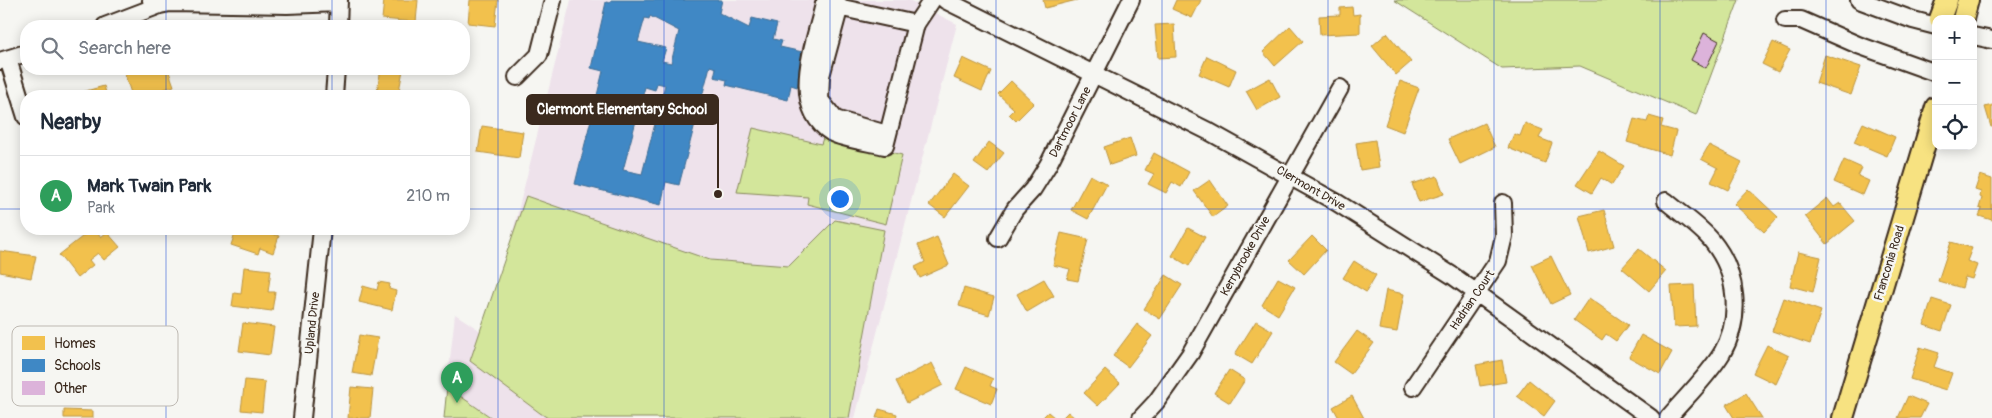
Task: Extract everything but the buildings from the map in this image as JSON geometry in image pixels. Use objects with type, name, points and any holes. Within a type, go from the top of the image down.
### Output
[{"type":"main road","points":[[1941,15],[1947,0]]},
{"type":"main road","points":[[1963,15],[1968,0]]},
{"type":"main road","name":"Franconia Road","points":[[1843,418],[1932,120]]},
{"type":"street","points":[[517,77],[539,55],[553,0]]},
{"type":"street","points":[[916,24],[840,6],[821,76],[820,100],[835,119],[886,140],[916,24],[932,0]]},
{"type":"street","name":"Clermont Drive","points":[[945,0],[1208,132],[1336,202],[1477,293],[1651,418]]},
{"type":"street","name":"Dartmoor Lane","points":[[998,238],[1015,209],[1042,176],[1131,0]]},
{"type":"street","points":[[1859,0],[1889,6],[1932,24]]},
{"type":"street","points":[[118,20],[156,2],[287,5],[339,2],[338,20]]},
{"type":"street","points":[[1785,20],[1801,20],[1858,45],[1932,72]]},
{"type":"street","points":[[1977,37],[1992,40]]},
{"type":"street","points":[[20,55],[4,60],[20,101]]},
{"type":"street","points":[[334,90],[336,75]]},
{"type":"street","name":"Kerrybrooke Drive","points":[[1142,418],[1156,402],[1190,354],[1340,88]]},
{"type":"street","points":[[1666,201],[1704,233],[1718,248],[1731,276],[1735,305],[1731,330],[1721,353],[1668,418]]},
{"type":"street","name":"Hadrian Court","points":[[1413,387],[1498,261],[1502,247],[1503,203]]},
{"type":"street","name":"Upland Drive","points":[[302,418],[321,235]]},
{"type":"shaded area","points":[[571,0],[909,0],[957,24],[855,418],[492,418],[447,387],[455,314],[487,335]]},
{"type":"green space","points":[[1394,0],[1739,0],[1696,115],[1580,66],[1502,69]]},
{"type":"green space","points":[[753,128],[821,144],[824,135],[902,155],[886,224],[807,204],[808,197],[737,192]]},
{"type":"green space","points":[[526,196],[710,260],[789,266],[835,220],[884,230],[849,418],[548,418],[540,413],[470,361]]},
{"type":"green space","points":[[447,387],[492,418],[444,418]]},
{"type":"place","name":"Clermont Elementary School","points":[[718,194]]},
{"type":"place","name":"Mark Twain Park","points":[[457,403]]}]
